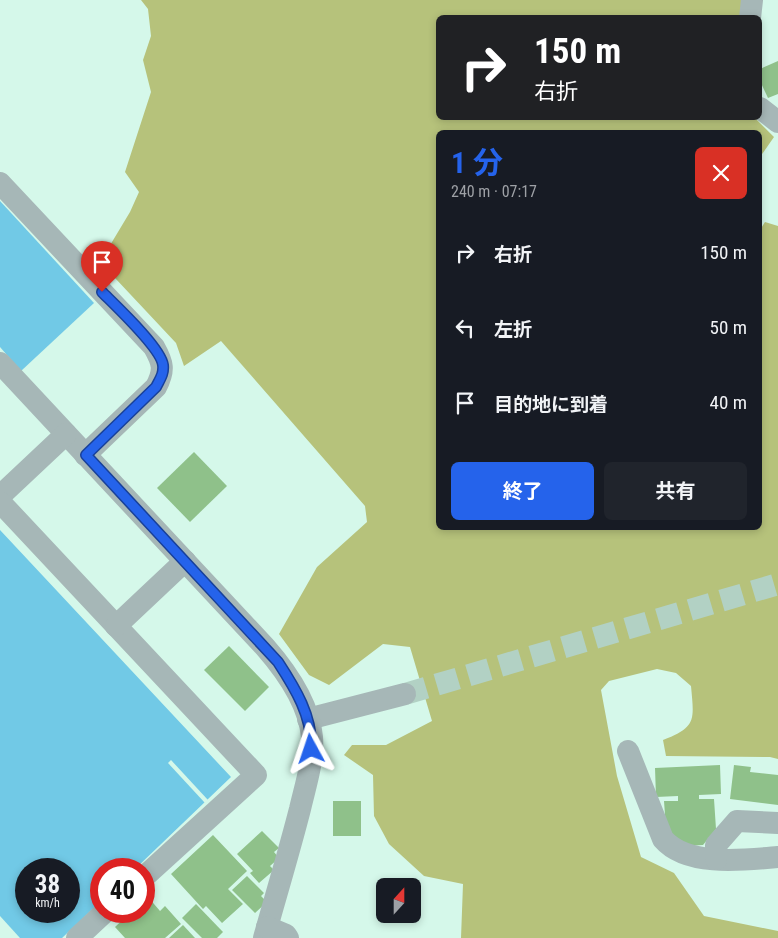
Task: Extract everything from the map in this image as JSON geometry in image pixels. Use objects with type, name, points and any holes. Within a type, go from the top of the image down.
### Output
[{"type":"street","points":[[750,15],[752,0]]},
{"type":"street","points":[[762,110],[778,122]]},
{"type":"street","points":[[0,183],[154,347],[163,362],[163,374],[156,387],[86,455]]},
{"type":"street","points":[[0,362],[278,662],[294,687],[308,719],[312,738],[304,793],[266,933],[286,934],[288,938]]},
{"type":"street","points":[[0,496],[66,434]]},
{"type":"street","points":[[0,502],[256,775],[155,867]]},
{"type":"street","points":[[116,626],[185,561]]},
{"type":"street","points":[[308,719],[405,694]]},
{"type":"street","points":[[628,751],[662,839],[670,847],[689,856],[716,859],[778,857]]},
{"type":"street","points":[[716,859],[716,846],[737,821],[778,823]]},
{"type":"green space","points":[[141,0],[745,0],[742,15],[436,15],[436,120],[757,120],[774,137],[762,154],[762,130],[436,130],[436,530],[762,530],[762,227],[765,222],[778,226],[778,759],[770,757],[666,756],[663,740],[688,726],[691,721],[693,707],[691,686],[676,673],[657,669],[609,681],[601,690],[617,776],[641,857],[674,873],[704,916],[778,931],[778,938],[461,938],[463,884],[424,876],[389,844],[374,816],[373,775],[344,755],[352,745],[386,745],[432,721],[410,647],[383,644],[329,685],[309,675],[279,634],[317,567],[367,522],[365,506],[221,341],[184,366],[176,343],[100,262],[130,212],[139,192],[125,172],[151,92],[143,60],[151,36],[148,9]]},
{"type":"water","points":[[0,201],[94,303],[21,371],[0,347]]},
{"type":"water","points":[[0,530],[231,777],[146,858],[90,858],[90,911],[80,921],[80,858],[15,858],[15,923],[78,923],[62,938],[0,938]]},
{"type":"pier","points":[[171,760],[208,800],[205,803],[168,763]]},
{"type":"pier","points":[[0,916],[20,938],[0,938]]},
{"type":"building","points":[[778,61],[778,94],[768,98],[762,85],[762,68]]},
{"type":"building","points":[[194,452],[227,486],[190,522],[157,488]]},
{"type":"building","points":[[229,646],[269,687],[245,711],[204,670]]},
{"type":"building","points":[[720,765],[721,794],[699,795],[699,799],[714,799],[716,829],[703,845],[685,846],[666,829],[664,801],[678,801],[678,796],[656,797],[655,768]]},
{"type":"building","points":[[734,765],[751,767],[750,772],[778,775],[778,805],[730,799]]},
{"type":"building","points":[[333,801],[361,801],[361,836],[333,836]]},
{"type":"building","points":[[262,831],[279,848],[274,852],[279,858],[270,866],[274,870],[259,883],[250,873],[253,871],[237,854]]},
{"type":"building","points":[[213,835],[247,871],[228,889],[243,904],[222,923],[206,906],[203,909],[171,874]]},
{"type":"building","points":[[247,876],[264,893],[261,896],[267,902],[255,913],[232,890]]},
{"type":"building","points":[[196,904],[223,932],[217,938],[202,938],[182,918]]},
{"type":"building","points":[[155,905],[160,911],[165,906],[181,924],[165,938],[125,938],[115,927],[119,923],[155,923]]},
{"type":"building","points":[[183,925],[195,938],[169,938]]},
{"type":"tunnel","points":[[405,694],[778,584]]},
{"type":"route","points":[[102,292],[154,347],[163,362],[163,374],[156,387],[86,455],[278,662],[294,687],[308,719],[312,738],[311,749]]}]
